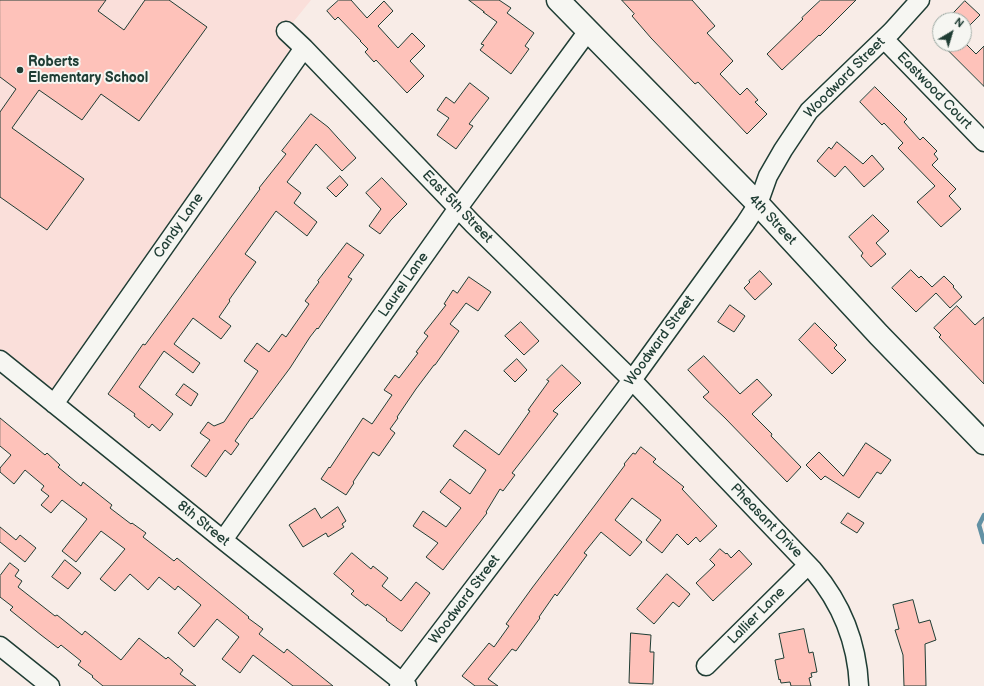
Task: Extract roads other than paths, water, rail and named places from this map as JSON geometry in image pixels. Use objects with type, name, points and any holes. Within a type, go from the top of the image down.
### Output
[{"type":"street","name":"4th Street","points":[[558,0],[758,204],[879,335],[984,443]]},
{"type":"street","name":"Woodward Street","points":[[403,685],[632,380],[745,224],[758,204],[768,176],[782,150],[809,111],[884,39],[920,0]]},
{"type":"street","name":"East 5th Street","points":[[286,31],[458,208],[632,380]]},
{"type":"street","name":"Laurel Lane","points":[[223,540],[458,208],[588,31]]},
{"type":"street","name":"Eastwood Court","points":[[884,39],[984,142]]},
{"type":"street","name":"Candy Lane","points":[[54,404],[304,48]]},
{"type":"street","name":"8th Street","points":[[0,360],[403,685]]},
{"type":"street","name":"Pheasant Drive","points":[[632,380],[821,579],[838,606],[848,629],[855,654],[859,686]]},
{"type":"street","name":"Lallier Lane","points":[[706,666],[808,565]]},
{"type":"street","points":[[0,646],[50,686]]},
{"type":"waterway","points":[[984,515],[979,525],[984,542]]},
{"type":"place","name":"Roberts Elementary School","points":[[20,70]]}]
